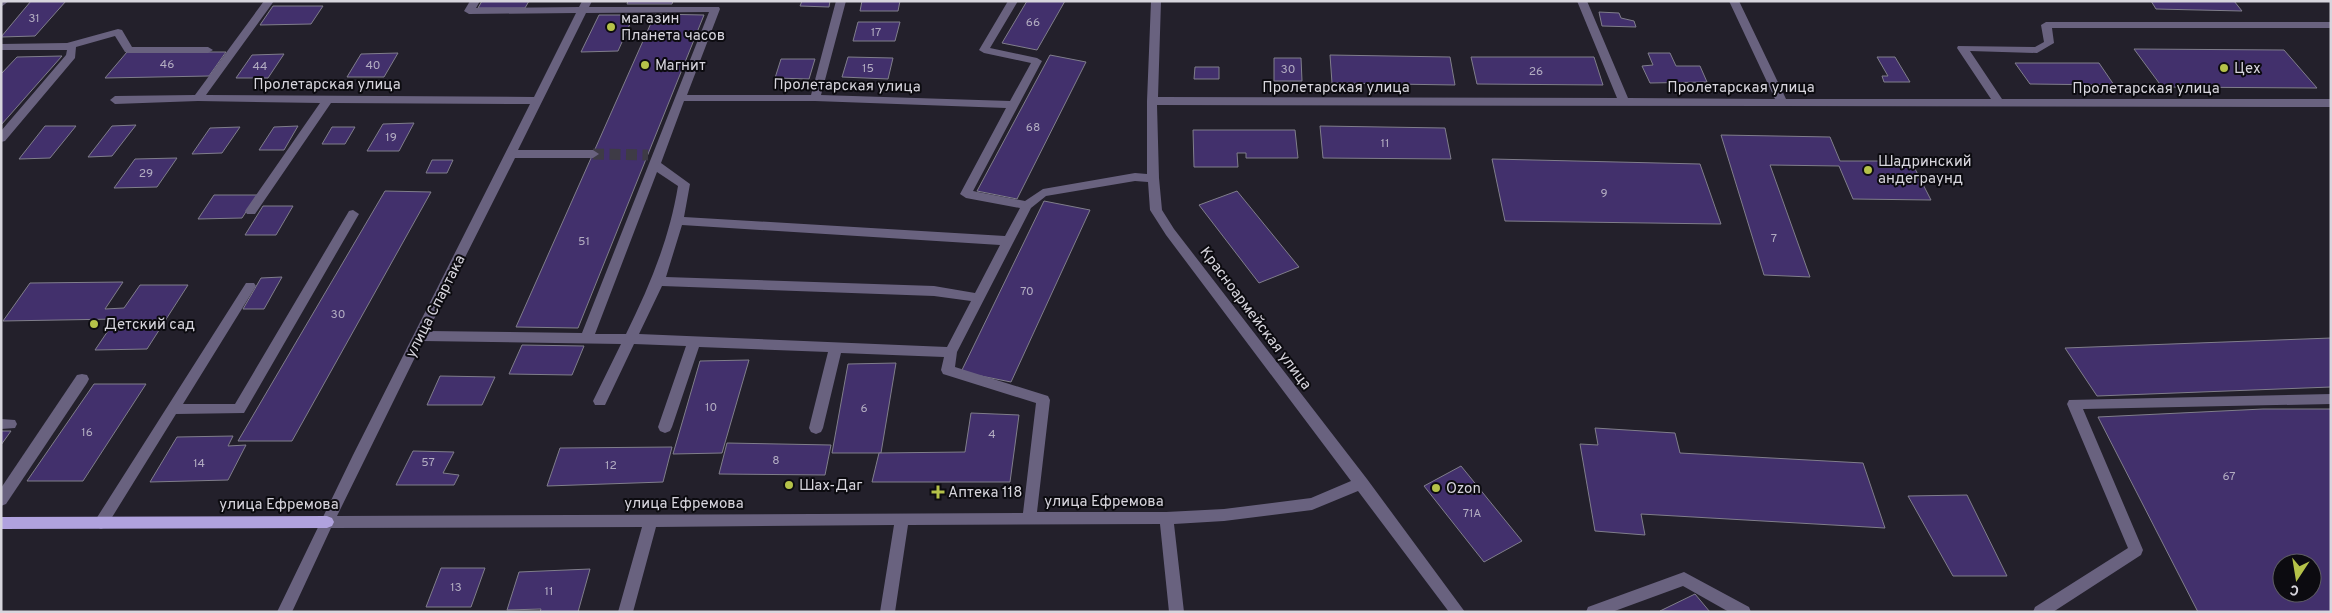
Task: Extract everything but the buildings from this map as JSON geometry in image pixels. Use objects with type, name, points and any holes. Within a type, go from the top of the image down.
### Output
[{"type":"main road","name":"улица Ефремова","points":[[1,523],[327,522]]},
{"type":"street","points":[[1,4],[4,1]]},
{"type":"street","points":[[198,98],[269,1]]},
{"type":"street","points":[[475,1],[469,11],[585,5],[686,5],[715,9],[681,98],[654,158],[587,338]]},
{"type":"street","points":[[815,98],[841,1]]},
{"type":"street","points":[[1013,1],[984,50],[1037,61],[966,194],[1027,205]]},
{"type":"street","name":"Красноармейская улица","points":[[1156,1],[1152,101],[1153,178],[1156,210],[1170,232],[1458,612]]},
{"type":"street","points":[[1582,1],[1624,102]]},
{"type":"street","points":[[1734,1],[1783,103]]},
{"type":"street","name":"улица Спартака","points":[[284,612],[585,5]]},
{"type":"street","points":[[1999,103],[1962,48],[2037,50],[2049,43],[2046,25],[2331,25]]},
{"type":"street","points":[[1,47],[66,46],[118,32],[129,50],[208,50]]},
{"type":"street","points":[[1,138],[71,56],[72,48],[66,46]]},
{"type":"street","name":"Пролетарская улица","points":[[116,100],[198,98],[539,101]]},
{"type":"street","name":"Пролетарская улица","points":[[681,98],[815,98],[1013,105]]},
{"type":"street","points":[[251,211],[328,99]]},
{"type":"street","name":"Пролетарская улица","points":[[1152,101],[2331,103]]},
{"type":"street","points":[[512,154],[593,154]]},
{"type":"street","points":[[600,401],[632,339],[658,281],[678,221],[684,184],[654,158]]},
{"type":"street","points":[[1029,519],[1043,400],[948,370],[951,352],[1027,205],[1043,193],[1134,177],[1153,178]]},
{"type":"street","points":[[173,409],[239,409],[353,214]]},
{"type":"street","points":[[678,221],[1008,241]]},
{"type":"street","points":[[658,281],[934,292],[979,298]]},
{"type":"street","points":[[101,522],[250,286]]},
{"type":"street","points":[[420,336],[632,339],[951,352]]},
{"type":"street","points":[[664,427],[694,342]]},
{"type":"street","points":[[816,428],[836,347]]},
{"type":"street","points":[[1,500],[82,379]]},
{"type":"street","points":[[2040,612],[2136,550],[2074,404],[2331,399]]},
{"type":"street","name":"улица Ефремова","points":[[327,522],[1166,518],[1224,515],[1312,504],[1362,483]]},
{"type":"street","points":[[1166,518],[1178,612]]},
{"type":"street","points":[[887,612],[902,519]]},
{"type":"street","points":[[625,612],[651,520]]},
{"type":"street","points":[[1593,612],[1684,579],[1744,612]]},
{"type":"tunnel","points":[[593,154],[648,155]]},
{"type":"place","name":"магазин Планета часов","points":[[611,27]]},
{"type":"place","name":"Магнит","points":[[645,65]]},
{"type":"place","name":"Цех","points":[[2224,68]]},
{"type":"place","name":"Шадринский андеграунд","points":[[1868,170]]},
{"type":"place","name":"Детский сад","points":[[94,324]]},
{"type":"place","name":"Шах-Даг","points":[[789,485]]},
{"type":"place","name":"Ozon","points":[[1436,488]]},
{"type":"place","name":"Аптека 118","points":[[938,492]]}]
